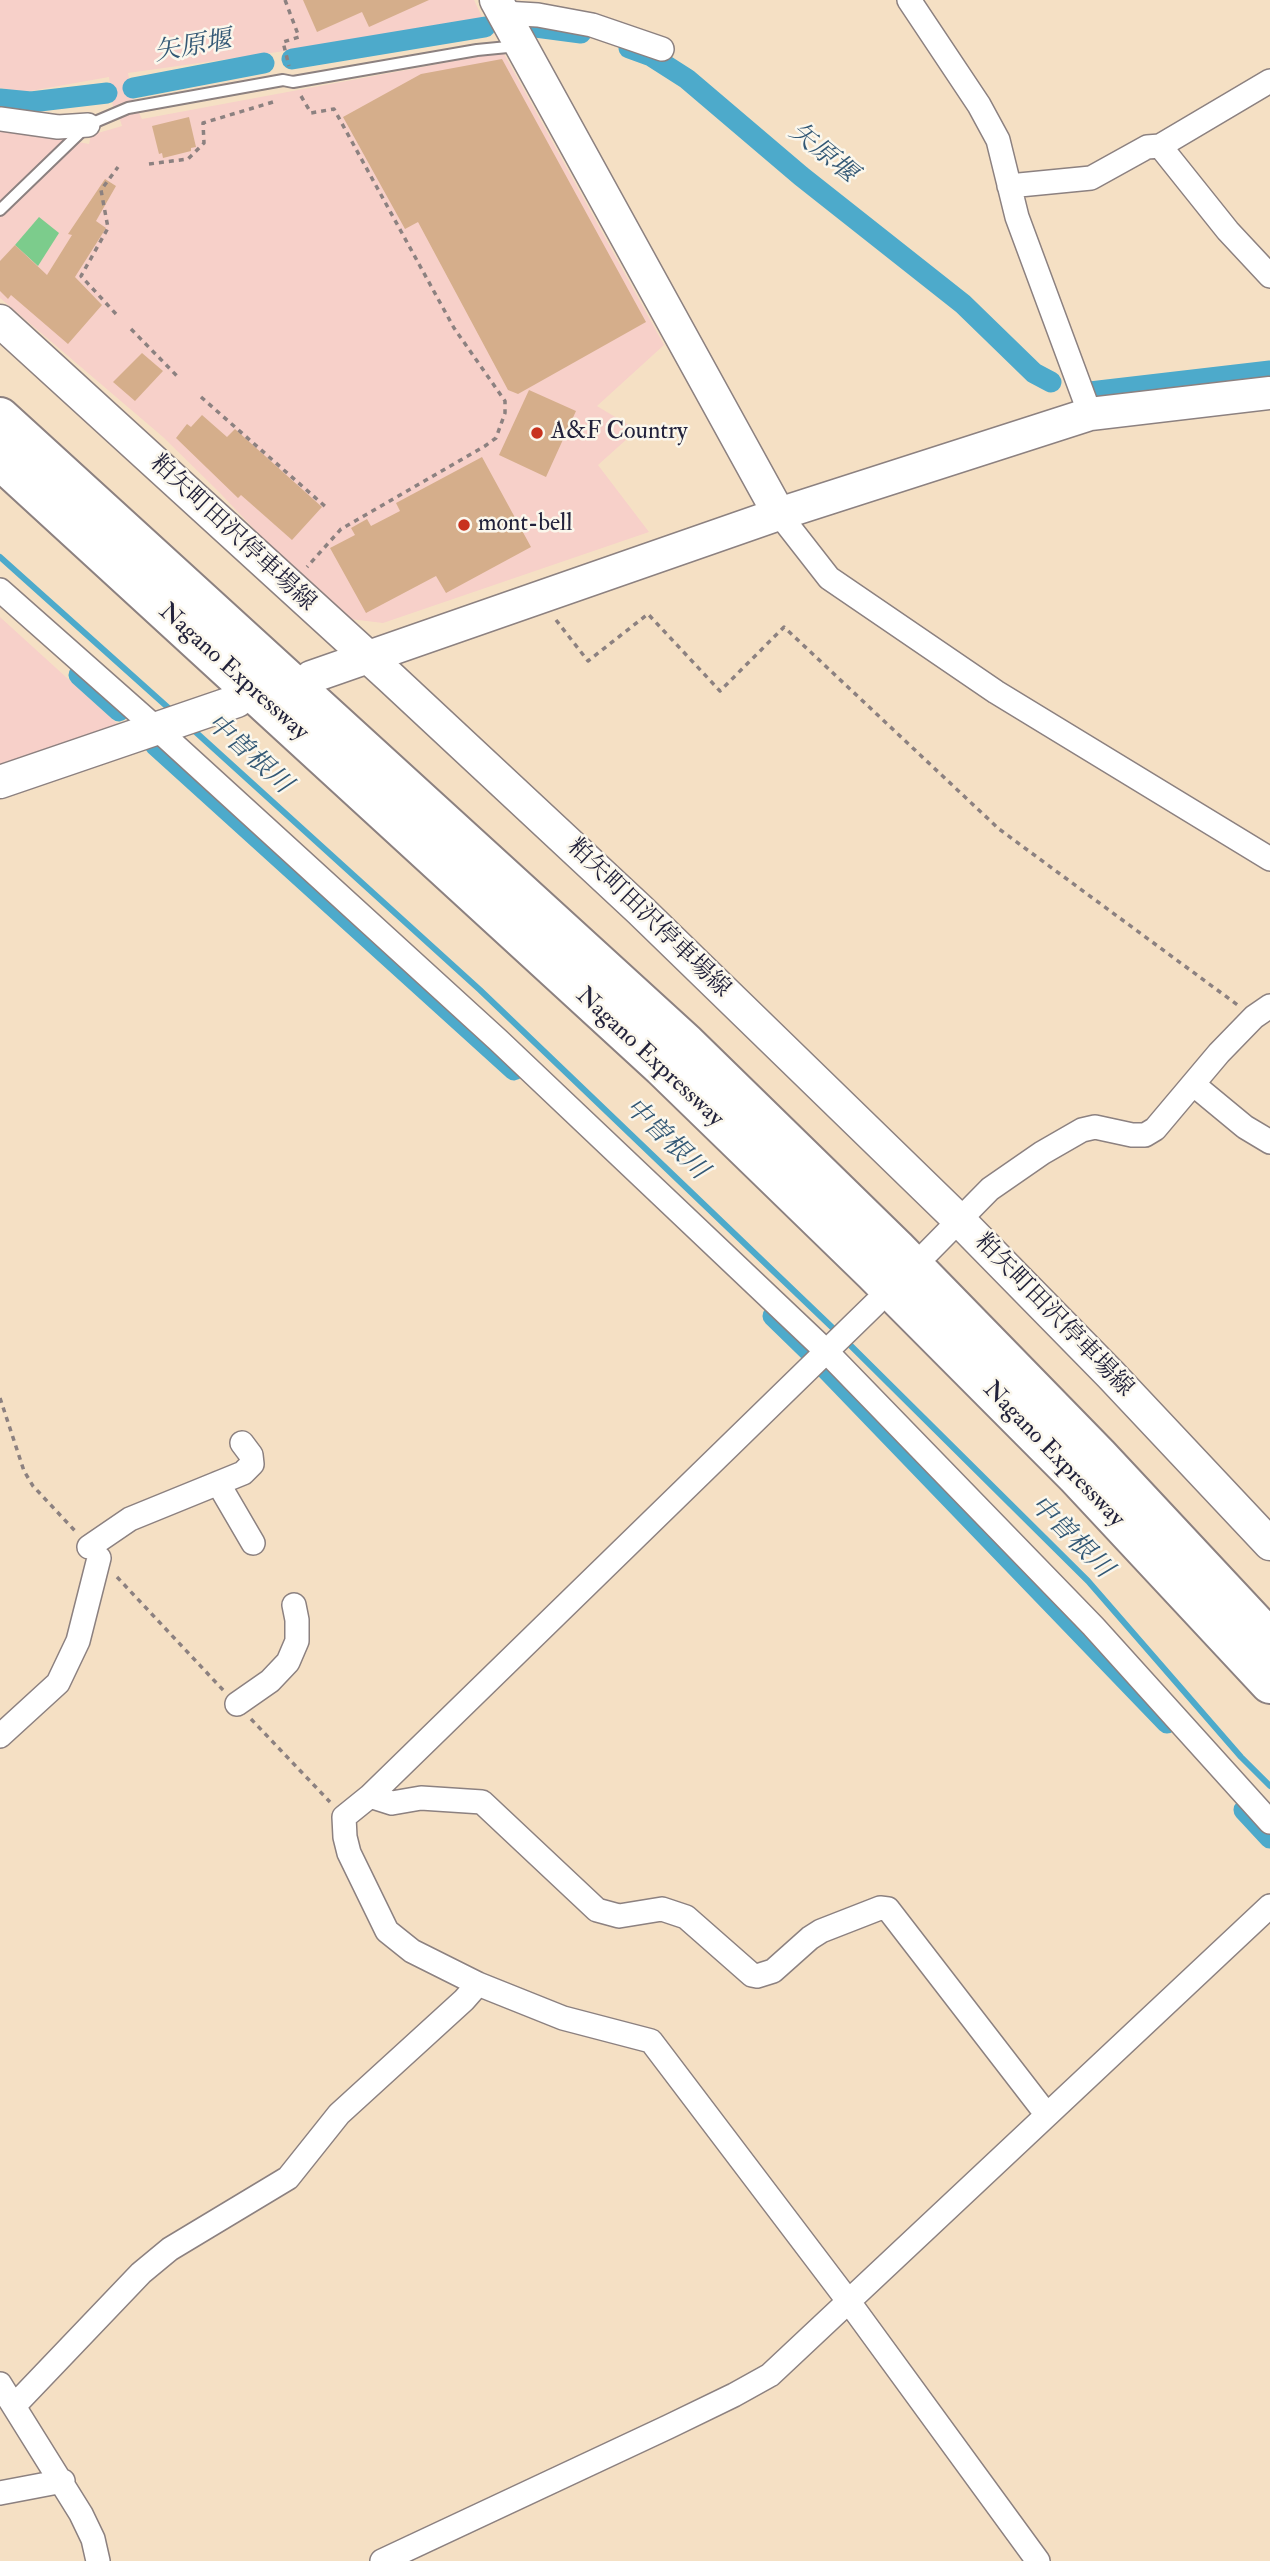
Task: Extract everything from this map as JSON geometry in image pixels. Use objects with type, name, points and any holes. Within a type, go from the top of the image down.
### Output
[{"type":"highway","name":"Nagano Expressway","points":[[0,417],[686,1043],[935,1288],[1099,1456],[1270,1639]]},
{"type":"highway","name":"Nagano Expressway","points":[[0,460],[700,1105],[873,1272],[1076,1476],[1270,1684]]},
{"type":"street","points":[[909,0],[979,105],[999,140],[1017,218],[1090,414]]},
{"type":"street","points":[[508,4],[520,46],[779,514],[829,578],[996,692],[1270,859]]},
{"type":"street","points":[[508,4],[538,15],[592,25],[662,49]]},
{"type":"street","points":[[1009,186],[1091,178],[1147,147],[1160,145],[1270,81]]},
{"type":"street","points":[[0,119],[58,127],[88,125]]},
{"type":"street","points":[[1160,145],[1228,230],[1270,276]]},
{"type":"street","name":"粕矢町田沢停車場線","points":[[0,321],[650,920],[960,1221],[1111,1375],[1270,1544]]},
{"type":"street","points":[[311,677],[779,514],[1090,414],[1270,393]]},
{"type":"street","points":[[0,590],[156,728],[498,1040],[826,1351],[1093,1626],[1270,1822]]},
{"type":"street","points":[[0,782],[237,701]]},
{"type":"street","points":[[928,1252],[998,1184],[1042,1153],[1082,1130],[1095,1127],[1145,1135],[1155,1129],[1219,1053],[1262,1012]]},
{"type":"street","points":[[1193,1084],[1245,1127],[1270,1142]]},
{"type":"street","points":[[875,1304],[370,1796],[344,1817],[349,1853],[387,1931],[411,1951],[478,1984],[563,2018],[652,2041],[849,2302],[1038,2561]]},
{"type":"street","points":[[0,1736],[58,1683],[78,1641],[94,1552],[130,1519],[243,1473],[252,1464],[251,1455],[242,1443]]},
{"type":"street","points":[[218,1483],[253,1543]]},
{"type":"street","points":[[237,1704],[270,1681],[288,1662],[297,1642],[294,1605]]},
{"type":"street","points":[[370,1796],[392,1803],[421,1797],[481,1802],[597,1910],[619,1916],[662,1909],[686,1917],[752,1975],[773,1971],[821,1931],[880,1908],[888,1909],[1047,2115]]},
{"type":"street","points":[[382,2561],[734,2395],[770,2375],[1270,1906]]},
{"type":"street","points":[[14,2406],[150,2265],[170,2249],[288,2178],[339,2114],[464,2000],[478,1984]]},
{"type":"street","points":[[0,2384],[62,2481],[93,2539],[98,2561]]},
{"type":"street","points":[[0,2493],[62,2481]]},
{"type":"lane","points":[[0,210],[88,125],[128,108],[283,80],[293,82],[477,50],[520,46]]},
{"type":"path","points":[[285,0],[299,37],[283,42],[293,82],[311,113],[334,109],[454,328],[505,401],[505,413],[496,438],[480,450],[341,529],[299,576]]},
{"type":"path","points":[[149,164],[188,159],[204,142],[203,123],[273,102]]},
{"type":"path","points":[[117,314],[81,276],[108,228],[101,190],[118,167]]},
{"type":"path","points":[[131,329],[180,379]]},
{"type":"path","points":[[201,397],[327,508]]},
{"type":"path","points":[[539,599],[588,661],[648,614],[720,691],[784,627],[999,829],[1262,1012]]},
{"type":"path","points":[[0,1398],[28,1479],[344,1817]]},
{"type":"shaded area","points":[[0,0],[474,0],[485,23],[128,73],[134,103],[142,119],[503,52],[664,345],[597,406],[637,430],[598,465],[649,532],[383,623],[350,619],[289,566],[163,437],[0,298],[0,127],[89,144],[91,135],[122,126],[116,107],[113,107],[109,77],[25,92],[0,88]]},
{"type":"shaded area","points":[[0,617],[122,728],[0,771]]},
{"type":"green space","points":[[39,217],[59,233],[38,266],[15,245]]},
{"type":"building","points":[[303,0],[429,0],[369,27],[362,12],[317,32]]},
{"type":"building","points":[[502,59],[646,322],[518,394],[508,390],[418,222],[405,229],[343,117],[421,74]]},
{"type":"building","points":[[189,117],[196,147],[191,148],[191,151],[163,158],[162,153],[159,154],[152,126]]},
{"type":"building","points":[[105,179],[116,186],[96,221],[106,228],[75,277],[102,305],[68,344],[11,295],[8,299],[0,291],[0,261],[15,245],[47,275],[72,235],[68,234]]},
{"type":"building","points":[[142,353],[163,371],[135,401],[113,382]]},
{"type":"building","name":"A&F Country","points":[[529,390],[576,411],[546,477],[499,455]]},
{"type":"building","points":[[202,415],[227,437],[235,429],[322,507],[292,540],[241,495],[238,498],[176,438],[187,424],[191,427]]},
{"type":"building","name":"mont-bell","points":[[482,457],[531,547],[446,593],[436,576],[366,613],[330,548],[355,535],[351,528],[367,519],[371,526],[400,511],[396,503]]},
{"type":"waterway","name":"矢原堰","points":[[528,26],[581,33]]},
{"type":"waterway","name":"矢原堰","points":[[292,59],[485,27]]},
{"type":"waterway","name":"矢原堰","points":[[629,48],[651,56],[687,79],[801,176],[963,304],[1034,373],[1051,382]]},
{"type":"waterway","name":"矢原堰","points":[[133,88],[264,63]]},
{"type":"waterway","name":"矢原堰","points":[[0,99],[31,102],[107,93]]},
{"type":"waterway","name":"矢原堰","points":[[1090,392],[1270,371]]},
{"type":"waterway","name":"中曽根川","points":[[0,557],[173,712]]},
{"type":"waterway","points":[[79,675],[119,711]]},
{"type":"waterway","name":"中曽根川","points":[[189,726],[480,990],[838,1333]]},
{"type":"waterway","points":[[155,745],[514,1070]]},
{"type":"waterway","points":[[773,1316],[809,1351]]},
{"type":"waterway","name":"中曽根川","points":[[846,1341],[1088,1581],[1241,1757],[1270,1786]]},
{"type":"waterway","points":[[826,1369],[1167,1723]]},
{"type":"waterway","points":[[1244,1810],[1270,1838]]},
{"type":"place","name":"A&F Country","points":[[537,433]]},
{"type":"place","name":"mont-bell","points":[[464,525]]}]
